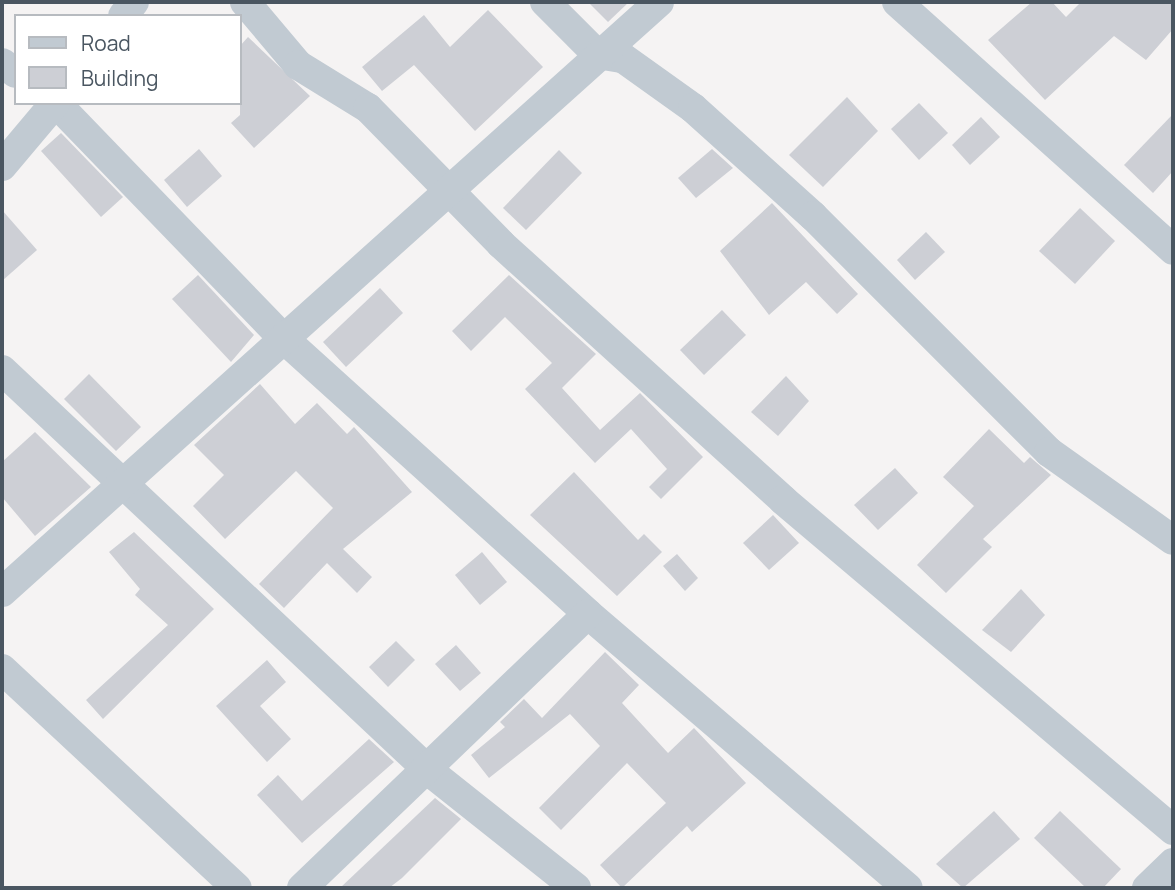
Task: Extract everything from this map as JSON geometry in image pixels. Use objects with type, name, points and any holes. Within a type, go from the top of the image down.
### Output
[{"type":"street","points":[[245,2],[298,65],[368,108],[447,192],[783,500],[1173,830]]},
{"type":"street","points":[[545,2],[597,54],[623,58],[686,102],[842,244],[1049,452],[1173,540]]},
{"type":"street","points":[[2,592],[121,488],[597,54],[659,2]]},
{"type":"street","points":[[897,2],[1173,250]]},
{"type":"street","points":[[2,166],[54,105]]},
{"type":"street","points":[[58,105],[283,338],[588,614],[908,888]]},
{"type":"street","points":[[2,370],[121,488],[429,771],[576,888]]},
{"type":"street","points":[[302,888],[429,771],[588,614]]},
{"type":"street","points":[[2,669],[237,888]]},
{"type":"street","points":[[1147,888],[1173,863]]},
{"type":"building","points":[[588,2],[629,2],[608,22]]},
{"type":"building","points":[[1032,2],[1052,2],[1066,17],[1081,2],[1173,2],[1173,29],[1146,60],[1114,36],[1045,100],[988,40]]},
{"type":"building","points":[[488,10],[543,67],[475,131],[414,65],[382,91],[362,67],[424,15],[450,47]]},
{"type":"building","points":[[248,37],[310,96],[254,148],[231,123],[240,115],[242,105],[242,44]]},
{"type":"building","points":[[847,97],[878,131],[823,187],[789,155]]},
{"type":"building","points":[[919,103],[948,133],[919,160],[891,129]]},
{"type":"building","points":[[1173,114],[1173,171],[1153,193],[1124,165]]},
{"type":"building","points":[[981,117],[1000,137],[970,165],[952,145]]},
{"type":"building","points":[[61,133],[123,197],[101,217],[41,151]]},
{"type":"building","points":[[199,149],[222,176],[187,207],[164,180]]},
{"type":"building","points":[[712,149],[733,168],[696,198],[678,178]]},
{"type":"building","points":[[559,150],[582,173],[526,230],[503,208]]},
{"type":"building","points":[[772,203],[858,294],[837,314],[806,282],[769,315],[720,251]]},
{"type":"building","points":[[1080,208],[1115,241],[1075,284],[1039,251]]},
{"type":"building","points":[[2,210],[37,250],[2,281]]},
{"type":"building","points":[[926,232],[945,252],[915,280],[897,260]]},
{"type":"building","points":[[198,275],[254,335],[231,362],[172,299]]},
{"type":"building","points":[[509,275],[596,354],[562,388],[600,430],[640,393],[703,457],[661,499],[649,487],[667,469],[631,429],[595,463],[525,389],[552,363],[505,317],[471,351],[452,331]]},
{"type":"building","points":[[380,288],[403,313],[346,367],[323,342]]},
{"type":"building","points":[[722,310],[746,335],[704,375],[680,350]]},
{"type":"building","points":[[89,374],[141,427],[116,451],[64,399]]},
{"type":"building","points":[[786,376],[809,401],[778,436],[751,412]]},
{"type":"building","points":[[260,384],[295,424],[317,403],[347,434],[354,427],[412,492],[343,549],[372,577],[357,593],[327,563],[284,608],[259,584],[333,508],[296,471],[225,539],[193,506],[224,475],[194,445]]},
{"type":"building","points":[[989,429],[1024,463],[1030,457],[1051,475],[983,539],[992,547],[946,593],[917,565],[974,506],[943,477]]},
{"type":"building","points":[[35,432],[91,487],[35,536],[2,497],[2,462]]},
{"type":"building","points":[[895,468],[918,493],[878,530],[854,505]]},
{"type":"building","points":[[574,472],[638,540],[644,534],[662,552],[617,596],[530,515]]},
{"type":"building","points":[[773,515],[799,543],[769,570],[743,543]]},
{"type":"building","points":[[134,532],[214,609],[103,719],[86,700],[168,625],[135,595],[140,589],[109,552]]},
{"type":"building","points":[[482,552],[507,582],[480,605],[455,575]]},
{"type":"building","points":[[677,554],[698,578],[685,591],[663,566]]},
{"type":"building","points":[[1021,589],[1045,615],[1011,652],[982,630]]},
{"type":"building","points":[[396,641],[415,660],[388,687],[369,667]]},
{"type":"building","points":[[456,645],[481,673],[460,691],[435,664]]},
{"type":"building","points":[[605,652],[639,685],[622,703],[668,753],[694,728],[746,783],[692,832],[687,826],[622,888],[600,865],[666,803],[627,763],[561,830],[539,808],[600,746],[570,714],[489,778],[471,755],[505,727],[500,722],[524,699],[542,718]]},
{"type":"building","points":[[267,660],[286,682],[260,706],[291,739],[267,762],[216,706]]},
{"type":"building","points":[[369,739],[394,762],[302,843],[257,795],[278,775],[302,801]]},
{"type":"building","points":[[435,798],[461,819],[402,878],[389,888],[340,888]]},
{"type":"building","points":[[994,811],[1020,839],[963,888],[936,864]]},
{"type":"building","points":[[1060,811],[1121,869],[1103,888],[1086,888],[1034,838]]}]
